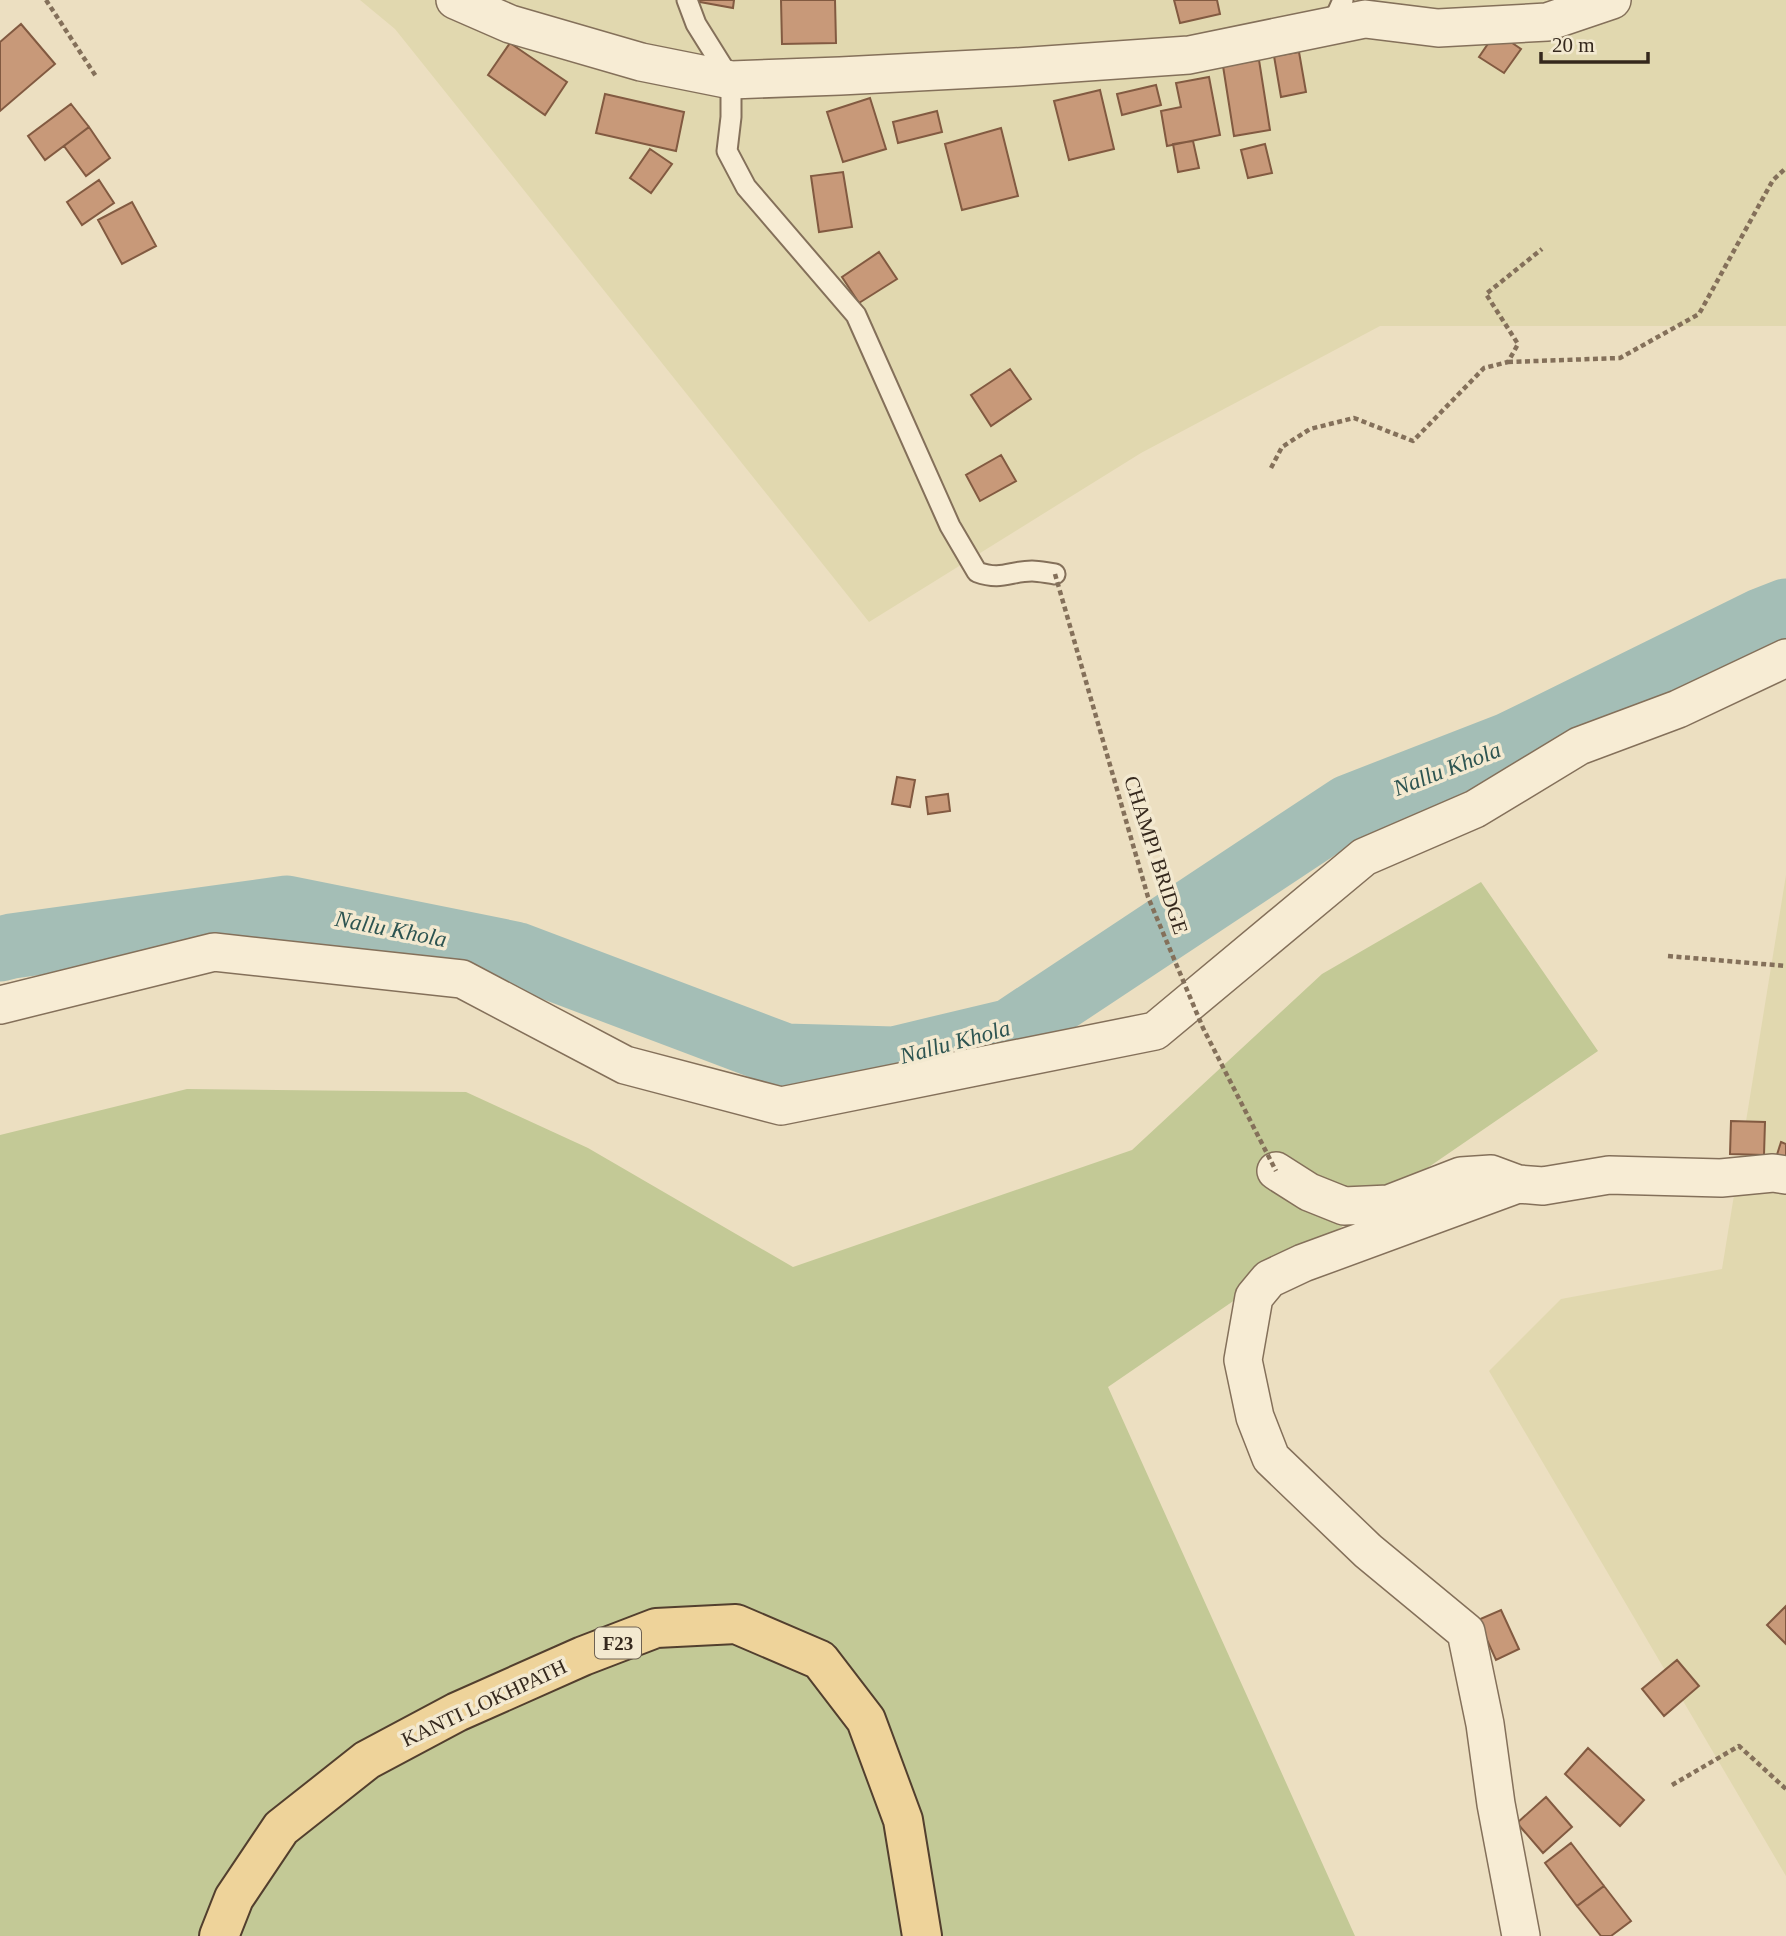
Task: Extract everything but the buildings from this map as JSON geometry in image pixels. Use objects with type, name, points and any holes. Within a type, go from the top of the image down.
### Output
[{"type":"main road","name":"KANTI LOKHPATH","points":[[219,1936],[234,1898],[281,1828],[367,1760],[457,1712],[583,1656],[656,1628],[736,1624],[820,1660],[866,1720],[903,1820],[922,1936]]},
{"type":"street","points":[[455,0],[510,24],[640,62],[731,80],[1015,67],[1189,55],[1337,13],[1438,28],[1547,22],[1612,0]]},
{"type":"street","points":[[0,1005],[215,951],[461,979],[625,1065],[781,1106],[1154,1031],[1364,857],[1475,809],[1579,746],[1678,709],[1786,659]]},
{"type":"street","points":[[1276,1171],[1309,1192],[1344,1206],[1389,1204],[1461,1176],[1491,1174],[1518,1184],[1543,1186],[1609,1175],[1721,1178],[1773,1173],[1786,1175]]},
{"type":"street","points":[[1518,1184],[1303,1263],[1269,1279],[1254,1297],[1243,1360],[1255,1417],[1271,1458],[1368,1551],[1466,1632],[1485,1724],[1496,1804],[1521,1936]]},
{"type":"lane","points":[[687,0],[696,24],[731,80],[727,151],[746,187],[856,316],[950,526],[977,572],[989,576],[1031,571],[1055,574]]},
{"type":"path","points":[[46,0],[97,78]]},
{"type":"path","points":[[1270,468],[1282,447],[1310,429],[1354,418],[1413,441],[1484,368],[1508,362],[1620,358],[1699,314],[1773,180],[1786,168]]},
{"type":"path","points":[[1508,362],[1518,344],[1486,294],[1542,249]]},
{"type":"path","name":"CHAMPI BRIDGE","points":[[1055,574],[1148,897],[1203,1028],[1276,1171]]},
{"type":"path","points":[[1668,956],[1786,965]]},
{"type":"path","points":[[1672,1785],[1739,1746],[1786,1789]]},
{"type":"shaded area","points":[[360,0],[1786,0],[1786,326],[1380,326],[1141,453],[869,622],[395,29]]},
{"type":"shaded area","points":[[1786,875],[1786,1876],[1489,1371],[1561,1299],[1722,1269]]},
{"type":"green space","points":[[1481,882],[1598,1051],[1108,1387],[1355,1936],[0,1936],[0,1135],[187,1089],[466,1092],[588,1148],[793,1267],[1132,1150],[1322,974]]},
{"type":"waterway","name":"Nallu Khola","points":[[0,949],[287,908],[515,954],[785,1056],[894,1059],[1011,1031],[1349,807],[1511,744],[1786,611]]}]
